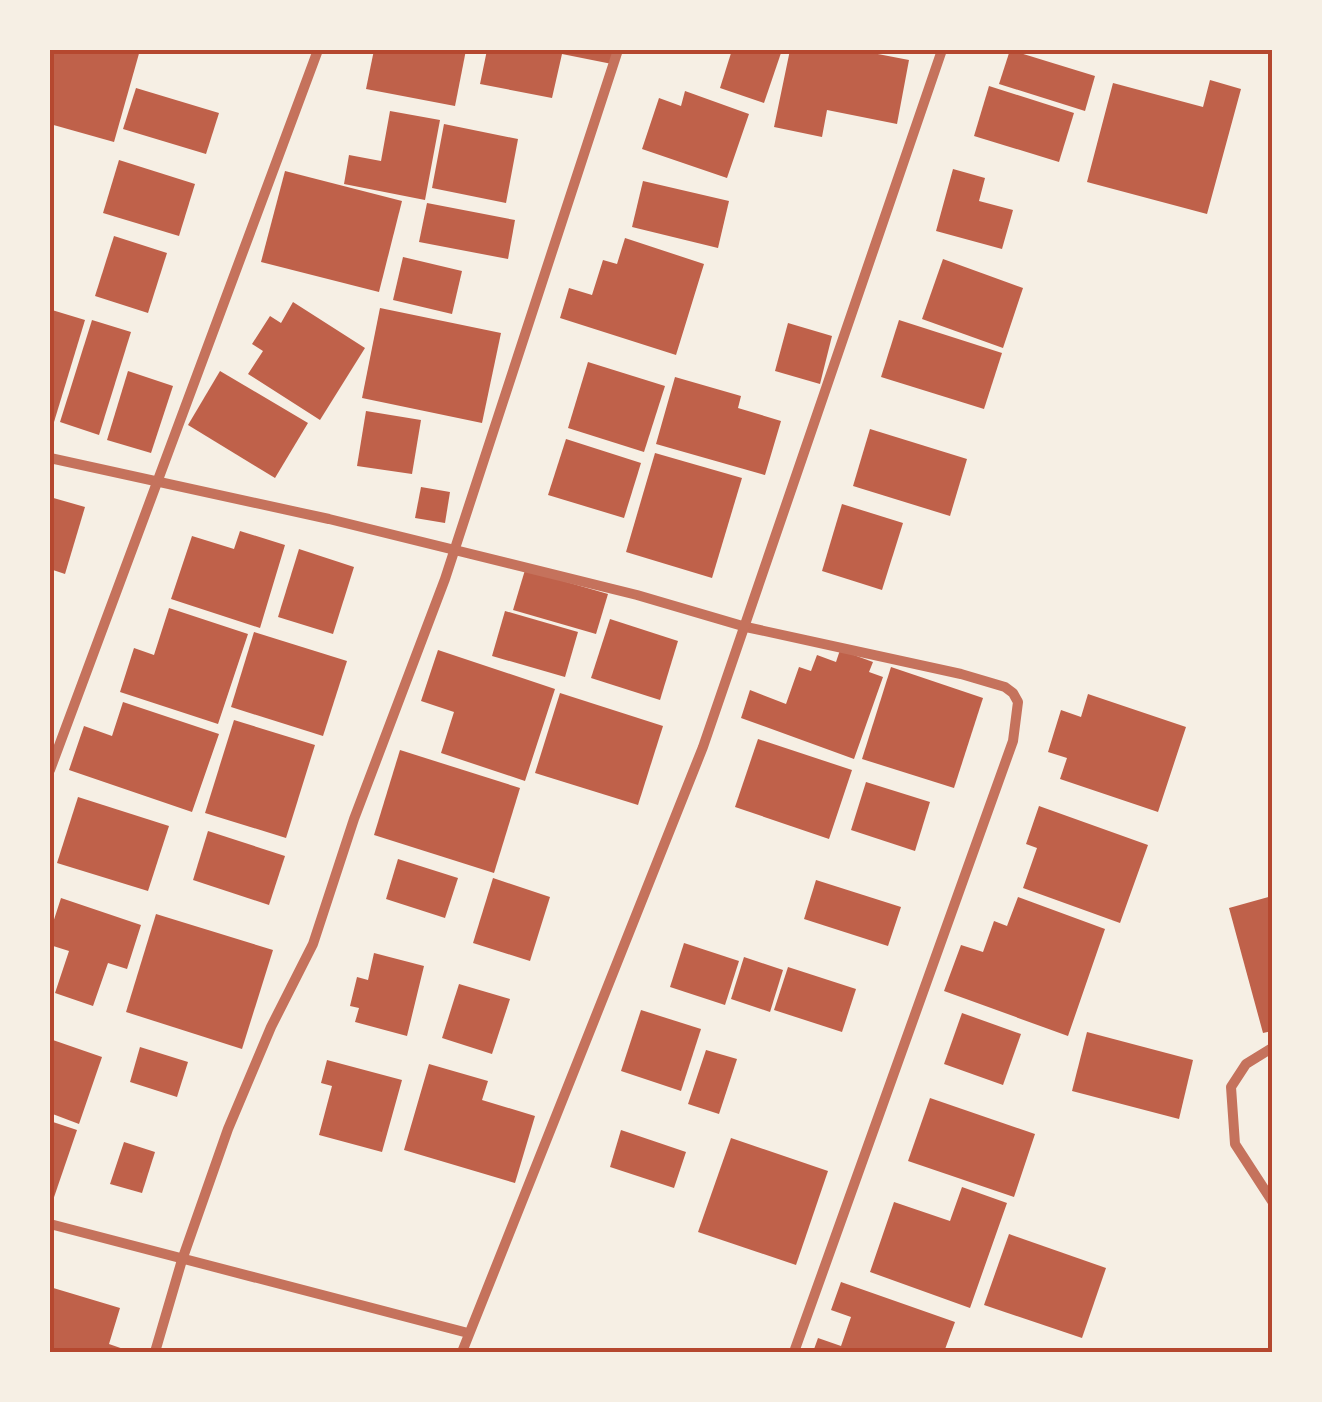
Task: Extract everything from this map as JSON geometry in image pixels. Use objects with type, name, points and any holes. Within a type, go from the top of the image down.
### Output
[{"type":"street","points":[[50,770],[318,50]]},
{"type":"street","points":[[156,1352],[182,1260],[235,1112],[271,1027],[313,944],[366,786],[454,550],[618,50]]},
{"type":"street","points":[[462,1352],[645,895],[746,627],[942,50]]},
{"type":"street","points":[[50,458],[329,519],[637,595],[746,627],[961,674],[1005,687],[1018,702],[1012,741],[794,1352]]},
{"type":"street","points":[[1272,1048],[1246,1064],[1231,1087],[1235,1144],[1272,1201]]},
{"type":"street","points":[[50,1224],[468,1333]]},
{"type":"building","points":[[50,50],[140,50],[114,142],[50,124]]},
{"type":"building","points":[[374,50],[466,50],[455,106],[366,89]]},
{"type":"building","points":[[487,50],[615,50],[612,64],[562,54],[552,98],[480,84]]},
{"type":"building","points":[[732,50],[782,50],[764,103],[720,88]]},
{"type":"building","points":[[790,50],[857,50],[909,60],[897,124],[827,110],[822,137],[774,127]]},
{"type":"building","points":[[1010,50],[1095,76],[1085,111],[999,84]]},
{"type":"building","points":[[1210,80],[1241,89],[1207,214],[1087,182],[1113,83],[1203,107]]},
{"type":"building","points":[[989,86],[1074,113],[1059,162],[974,136]]},
{"type":"building","points":[[136,88],[219,113],[206,154],[123,129]]},
{"type":"building","points":[[685,91],[749,114],[727,178],[642,149],[659,98],[681,106]]},
{"type":"building","points":[[390,111],[440,120],[425,200],[344,184],[349,155],[381,161]]},
{"type":"building","points":[[444,124],[518,139],[506,203],[432,188]]},
{"type":"building","points":[[119,160],[195,184],[179,236],[103,213]]},
{"type":"building","points":[[953,169],[985,178],[979,201],[1013,210],[1002,249],[936,231]]},
{"type":"building","points":[[285,171],[402,201],[379,292],[261,262]]},
{"type":"building","points":[[643,181],[729,201],[718,248],[632,227]]},
{"type":"building","points":[[427,203],[515,220],[508,259],[419,242]]},
{"type":"building","points":[[114,236],[167,253],[148,313],[95,296]]},
{"type":"building","points":[[625,238],[704,264],[676,355],[560,318],[569,288],[592,295],[603,260],[617,264]]},
{"type":"building","points":[[403,257],[462,271],[452,314],[393,300]]},
{"type":"building","points":[[943,259],[1023,288],[1003,348],[922,319]]},
{"type":"building","points":[[293,302],[365,348],[320,420],[248,374],[263,351],[252,344],[270,316],[281,323]]},
{"type":"building","points":[[380,308],[501,333],[482,423],[362,398]]},
{"type":"building","points":[[52,310],[85,320],[54,422],[50,420]]},
{"type":"building","points":[[92,320],[131,332],[99,435],[60,422]]},
{"type":"building","points":[[899,320],[1002,353],[984,409],[881,377]]},
{"type":"building","points":[[788,323],[832,336],[820,384],[775,371]]},
{"type":"building","points":[[588,362],[665,386],[644,452],[568,428]]},
{"type":"building","points":[[128,371],[173,386],[151,453],[107,440]]},
{"type":"building","points":[[220,371],[308,423],[275,478],[188,425]]},
{"type":"building","points":[[675,377],[741,396],[738,408],[781,421],[765,475],[656,444]]},
{"type":"building","points":[[366,411],[421,420],[412,474],[357,466]]},
{"type":"building","points":[[870,429],[967,459],[950,516],[853,486]]},
{"type":"building","points":[[566,439],[641,463],[624,518],[548,495]]},
{"type":"building","points":[[655,453],[742,478],[712,578],[626,552]]},
{"type":"building","points":[[421,487],[450,492],[445,523],[415,518]]},
{"type":"building","points":[[50,497],[85,507],[65,574],[50,569]]},
{"type":"building","points":[[842,504],[903,523],[882,590],[822,571]]},
{"type":"building","points":[[240,531],[285,545],[260,628],[171,599],[192,536],[234,549]]},
{"type":"building","points":[[299,549],[354,567],[333,634],[278,617]]},
{"type":"building","points":[[525,570],[608,594],[596,634],[513,610]]},
{"type":"building","points":[[169,608],[248,634],[218,724],[120,692],[134,648],[154,655]]},
{"type":"building","points":[[505,611],[578,632],[565,677],[492,656]]},
{"type":"building","points":[[610,619],[678,641],[660,700],[591,678]]},
{"type":"building","points":[[254,632],[347,661],[323,736],[231,707]]},
{"type":"building","points":[[438,650],[555,689],[525,781],[441,753],[454,712],[421,701]]},
{"type":"building","points":[[840,650],[873,662],[869,672],[883,677],[854,759],[741,718],[750,690],[786,704],[799,667],[811,671],[817,655],[836,662]]},
{"type":"building","points":[[891,667],[983,698],[954,788],[862,759]]},
{"type":"building","points":[[560,693],[663,726],[638,805],[535,773]]},
{"type":"building","points":[[1088,694],[1186,727],[1158,812],[1060,779],[1067,758],[1048,752],[1061,710],[1081,717]]},
{"type":"building","points":[[123,702],[219,734],[192,812],[69,770],[84,726],[112,736]]},
{"type":"building","points":[[234,720],[315,745],[286,838],[205,813]]},
{"type":"building","points":[[758,739],[852,770],[829,839],[735,807]]},
{"type":"building","points":[[400,750],[520,788],[494,873],[374,835]]},
{"type":"building","points":[[866,782],[930,802],[915,851],[851,830]]},
{"type":"building","points":[[78,797],[169,826],[148,891],[57,863]]},
{"type":"building","points":[[1039,806],[1148,845],[1120,923],[1023,888],[1037,848],[1026,844]]},
{"type":"building","points":[[208,831],[285,856],[269,905],[193,880]]},
{"type":"building","points":[[398,859],[458,878],[445,918],[386,899]]},
{"type":"building","points":[[493,878],[550,897],[530,961],[473,943]]},
{"type":"building","points":[[816,880],[901,907],[888,946],[804,919]]},
{"type":"building","points":[[1272,896],[1272,1031],[1263,1033],[1229,908]]},
{"type":"building","points":[[1018,897],[1105,929],[1068,1036],[944,991],[961,945],[983,952],[994,921],[1007,926]]},
{"type":"building","points":[[61,898],[141,925],[127,969],[108,963],[93,1006],[55,993],[69,951],[50,945]]},
{"type":"building","points":[[156,914],[273,950],[242,1049],[126,1012]]},
{"type":"building","points":[[684,943],[739,961],[725,1005],[670,987]]},
{"type":"building","points":[[374,953],[424,966],[407,1036],[355,1022],[359,1008],[350,1006],[357,977],[368,980]]},
{"type":"building","points":[[744,957],[783,970],[770,1012],[731,999]]},
{"type":"building","points":[[788,967],[856,989],[842,1032],[774,1010]]},
{"type":"building","points":[[459,984],[510,999],[492,1054],[442,1038]]},
{"type":"building","points":[[641,1010],[701,1029],[681,1091],[621,1071]]},
{"type":"building","points":[[962,1013],[1021,1034],[1003,1085],[944,1064]]},
{"type":"building","points":[[1087,1032],[1193,1060],[1179,1119],[1072,1091]]},
{"type":"building","points":[[50,1039],[102,1057],[79,1124],[50,1113]]},
{"type":"building","points":[[140,1047],[188,1062],[177,1097],[130,1082]]},
{"type":"building","points":[[706,1050],[737,1059],[719,1114],[688,1104]]},
{"type":"building","points":[[327,1060],[402,1080],[382,1152],[319,1135],[332,1086],[321,1083]]},
{"type":"building","points":[[429,1064],[488,1081],[482,1100],[535,1116],[515,1183],[404,1150]]},
{"type":"building","points":[[930,1098],[1035,1134],[1014,1197],[908,1161]]},
{"type":"building","points":[[50,1121],[77,1130],[51,1206],[50,1206]]},
{"type":"building","points":[[621,1130],[686,1152],[674,1188],[610,1167]]},
{"type":"building","points":[[731,1138],[828,1171],[796,1265],[698,1232]]},
{"type":"building","points":[[124,1142],[155,1152],[142,1193],[110,1184]]},
{"type":"building","points":[[962,1187],[1007,1203],[970,1308],[870,1272],[894,1202],[950,1221]]},
{"type":"building","points":[[1009,1234],[1106,1268],[1082,1338],[984,1305]]},
{"type":"building","points":[[841,1282],[955,1322],[944,1352],[813,1352],[818,1338],[841,1346],[851,1317],[831,1310]]},
{"type":"building","points":[[50,1287],[120,1308],[109,1344],[132,1352],[50,1352]]}]
